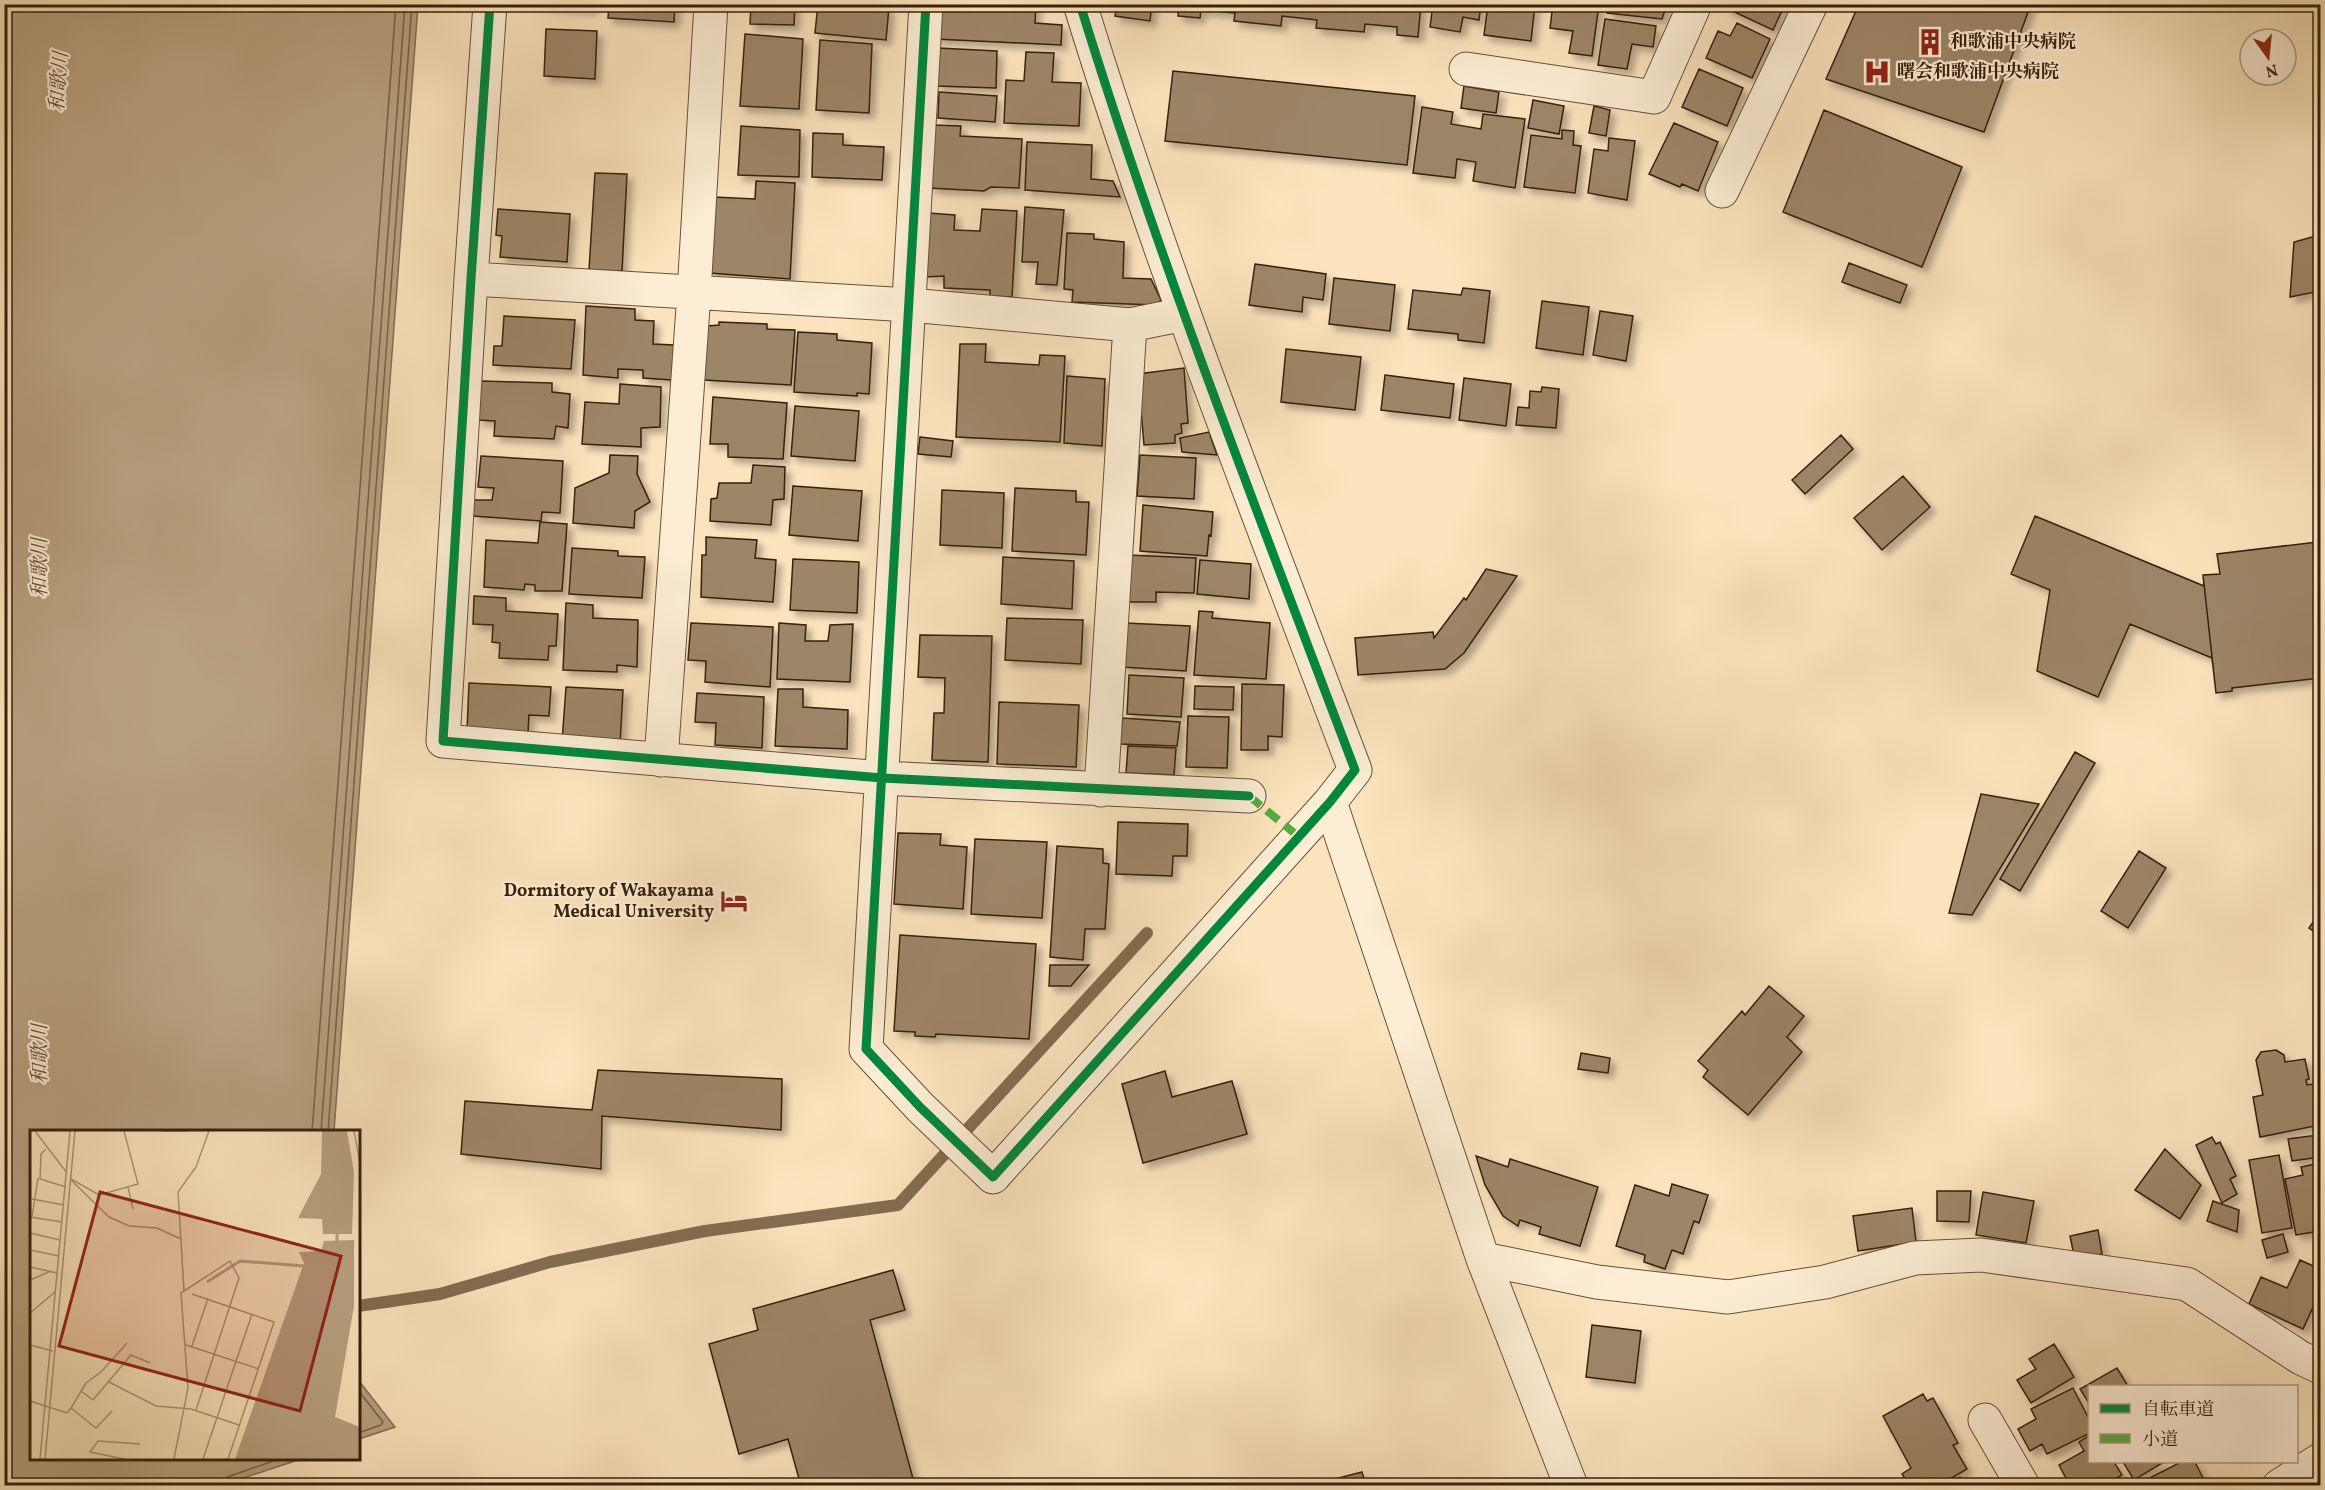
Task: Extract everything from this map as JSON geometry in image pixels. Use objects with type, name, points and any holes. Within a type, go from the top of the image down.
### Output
[{"type":"street","points":[[490,4],[443,741],[882,778],[1249,796]]},
{"type":"street","points":[[661,760],[694,293],[711,4]]},
{"type":"street","points":[[926,4],[866,1049],[920,1107],[993,1177],[1330,802],[1355,770],[1184,315],[1121,136],[1080,4]]},
{"type":"street","points":[[1466,69],[1654,97],[1695,4]]},
{"type":"street","points":[[1722,191],[1811,4]]},
{"type":"street","points":[[471,279],[910,305],[1130,325],[1184,315]]},
{"type":"street","points":[[1101,789],[1130,325]]},
{"type":"street","points":[[1330,802],[1483,1259],[1571,1485]]},
{"type":"street","points":[[1483,1259],[1597,1282],[1728,1298],[1825,1282],[1915,1258],[1981,1255],[2187,1284],[2301,1358],[2320,1367]]},
{"type":"street","points":[[1985,1420],[2023,1485]]},
{"type":"street","points":[[2278,1485],[2320,1460]]},
{"type":"water","name":"和歌川","points":[[5,4],[418,5],[334,1130],[30,1130],[30,1460],[298,1460],[222,1485],[5,1485]]},
{"type":"water","points":[[360,1382],[395,1427],[360,1439]]},
{"type":"building","points":[[532,4],[593,4],[592,9]]},
{"type":"building","points":[[609,4],[675,4],[674,22],[608,18]]},
{"type":"building","points":[[751,4],[795,4],[794,25],[750,24]]},
{"type":"building","points":[[818,4],[889,7],[886,40],[815,33]]},
{"type":"building","points":[[937,4],[1036,4],[1035,23],[1062,25],[1061,45],[935,39]]},
{"type":"building","points":[[1117,4],[1152,4],[1150,21],[1115,16]]},
{"type":"building","points":[[1179,4],[1421,4],[1418,37],[1397,35],[1397,27],[1365,24],[1364,32],[1316,28],[1317,20],[1282,16],[1281,26],[1234,21],[1235,13],[1201,10],[1200,18],[1178,16]]},
{"type":"building","points":[[1433,4],[1481,4],[1479,20],[1463,17],[1460,32],[1430,27]]},
{"type":"building","points":[[1488,4],[1535,4],[1531,41],[1484,35]]},
{"type":"building","points":[[1553,4],[1599,4],[1592,56],[1569,53],[1573,31],[1550,28]]},
{"type":"building","points":[[1608,4],[1667,4],[1662,19],[1607,13]]},
{"type":"building","points":[[1727,4],[1785,4],[1773,30],[1726,8]]},
{"type":"building","name":"和歌浦中央病院","points":[[1859,4],[2031,4],[1984,132],[1826,79]]},
{"type":"building","points":[[1605,19],[1656,26],[1653,47],[1632,44],[1627,69],[1598,65]]},
{"type":"building","points":[[1737,23],[1770,39],[1752,78],[1706,58],[1718,31],[1730,36]]},
{"type":"building","points":[[546,29],[597,31],[595,79],[544,76]]},
{"type":"building","points":[[745,34],[803,39],[799,109],[740,106]]},
{"type":"building","points":[[820,40],[872,44],[869,113],[816,110]]},
{"type":"building","points":[[938,48],[997,51],[996,88],[936,86]]},
{"type":"building","points":[[1026,52],[1054,53],[1052,82],[1081,83],[1079,126],[1004,123],[1006,80],[1024,81]]},
{"type":"building","points":[[1699,69],[1743,88],[1727,126],[1682,107]]},
{"type":"building","points":[[1173,71],[1415,96],[1407,165],[1165,141]]},
{"type":"building","points":[[1464,86],[1499,92],[1496,113],[1461,108]]},
{"type":"building","points":[[939,92],[997,96],[995,122],[938,118]]},
{"type":"building","points":[[1533,100],[1564,106],[1559,134],[1528,128]]},
{"type":"building","points":[[1594,106],[1610,110],[1606,136],[1589,133]]},
{"type":"building","points":[[1422,107],[1453,112],[1451,124],[1481,129],[1483,114],[1525,119],[1515,188],[1473,181],[1476,162],[1457,159],[1455,178],[1413,173]]},
{"type":"building","points":[[1824,110],[1962,167],[1922,267],[1783,212]]},
{"type":"building","points":[[1674,123],[1718,142],[1698,191],[1682,184],[1680,187],[1649,174]]},
{"type":"building","points":[[932,125],[961,126],[960,136],[1022,139],[1019,188],[991,187],[984,191],[929,188]]},
{"type":"building","points":[[741,126],[800,130],[799,177],[738,175]]},
{"type":"building","points":[[1562,130],[1574,131],[1573,145],[1581,146],[1575,193],[1524,187],[1531,135],[1562,139]]},
{"type":"building","points":[[813,133],[843,134],[843,145],[884,147],[882,180],[812,177]]},
{"type":"building","points":[[1609,138],[1635,141],[1627,200],[1588,193],[1594,149],[1608,151]]},
{"type":"building","points":[[1027,142],[1092,145],[1091,179],[1113,181],[1120,197],[1025,190]]},
{"type":"building","points":[[595,173],[627,174],[622,271],[589,270]]},
{"type":"building","points":[[756,181],[795,183],[790,279],[709,273],[714,197],[755,199]]},
{"type":"building","points":[[1025,207],[1064,210],[1057,285],[1036,284],[1038,262],[1022,262]]},
{"type":"building","points":[[498,209],[570,214],[567,262],[500,257],[502,236],[496,235]]},
{"type":"building","points":[[982,209],[1017,211],[1012,297],[990,296],[990,290],[944,288],[944,276],[925,277],[929,213],[955,215],[954,230],[980,231]]},
{"type":"building","points":[[1067,233],[1094,234],[1094,239],[1124,242],[1123,278],[1151,279],[1161,300],[1157,305],[1072,302],[1073,290],[1064,289]]},
{"type":"building","points":[[2316,236],[2317,243],[2320,242],[2320,291],[2290,297],[2294,242]]},
{"type":"building","points":[[1849,263],[1907,285],[1900,303],[1842,282]]},
{"type":"building","points":[[1255,264],[1326,274],[1323,300],[1303,297],[1302,312],[1249,305]]},
{"type":"building","points":[[1334,278],[1395,285],[1390,331],[1329,324]]},
{"type":"building","points":[[1463,288],[1490,291],[1484,343],[1458,340],[1458,334],[1408,329],[1413,290],[1461,295]]},
{"type":"building","points":[[1542,301],[1589,307],[1583,355],[1536,348]]},
{"type":"building","points":[[586,306],[635,309],[635,320],[654,321],[653,344],[674,345],[672,380],[643,378],[643,370],[618,369],[618,378],[583,375]]},
{"type":"building","points":[[1600,311],[1633,316],[1626,361],[1593,355]]},
{"type":"building","points":[[504,316],[575,320],[571,369],[493,365],[494,346],[502,346]]},
{"type":"building","points":[[719,322],[767,324],[767,329],[795,330],[791,385],[704,380],[707,326],[719,325]]},
{"type":"building","points":[[798,332],[837,334],[837,340],[872,343],[869,394],[857,393],[857,396],[794,392]]},
{"type":"building","points":[[960,344],[986,344],[985,362],[1039,365],[1040,355],[1065,356],[1060,442],[956,437]]},
{"type":"building","points":[[1286,349],[1361,357],[1355,410],[1281,402]]},
{"type":"building","points":[[1184,368],[1188,423],[1181,424],[1182,433],[1175,435],[1175,443],[1144,445],[1138,374]]},
{"type":"building","points":[[1385,375],[1454,384],[1450,418],[1381,410]]},
{"type":"building","points":[[1067,376],[1105,379],[1102,446],[1064,443]]},
{"type":"building","points":[[1464,378],[1511,384],[1506,426],[1459,420]]},
{"type":"building","points":[[481,381],[552,383],[552,392],[570,394],[568,428],[556,426],[554,439],[494,436],[495,421],[478,420]]},
{"type":"building","points":[[620,384],[661,387],[660,427],[641,428],[641,447],[582,444],[585,402],[619,404]]},
{"type":"building","points":[[1542,387],[1559,389],[1556,428],[1516,425],[1518,407],[1529,408],[1530,391],[1541,392]]},
{"type":"building","points":[[713,397],[787,403],[783,459],[728,457],[728,444],[710,444]]},
{"type":"building","points":[[795,406],[859,411],[855,461],[791,456]]},
{"type":"building","points":[[1209,432],[1217,455],[1182,452],[1180,438]]},
{"type":"building","points":[[1841,435],[1853,449],[1805,494],[1792,480]]},
{"type":"building","points":[[920,437],[953,441],[951,457],[918,454]]},
{"type":"building","points":[[610,455],[638,456],[637,474],[650,502],[635,511],[634,528],[573,523],[575,488],[609,473]]},
{"type":"building","points":[[1140,455],[1196,458],[1194,499],[1137,496]]},
{"type":"building","points":[[481,456],[563,461],[560,513],[542,512],[541,521],[473,516],[474,500],[492,500],[494,488],[478,487]]},
{"type":"building","points":[[753,465],[785,467],[784,499],[773,500],[771,525],[710,521],[711,499],[717,498],[719,483],[751,483]]},
{"type":"building","points":[[1903,476],[1930,507],[1882,550],[1854,518]]},
{"type":"building","points":[[793,486],[862,491],[858,541],[789,535]]},
{"type":"building","points":[[1015,488],[1076,491],[1076,502],[1089,502],[1086,555],[1012,551]]},
{"type":"building","points":[[942,490],[1004,493],[1002,548],[940,545]]},
{"type":"building","points":[[1143,505],[1213,512],[1207,556],[1140,551]]},
{"type":"building","points":[[2035,516],[2204,586],[2203,575],[2220,574],[2217,554],[2317,542],[2320,572],[2320,678],[2232,688],[2232,691],[2216,693],[2212,658],[2130,624],[2098,697],[2037,671],[2050,590],[2011,574]]},
{"type":"building","points":[[540,522],[567,524],[562,591],[535,591],[535,585],[525,584],[524,590],[484,587],[486,540],[538,543]]},
{"type":"building","points":[[706,537],[757,540],[755,558],[776,560],[773,602],[701,597],[702,555],[706,555]]},
{"type":"building","points":[[2317,542],[2320,572],[2320,678],[2232,688],[2232,691],[2216,693],[2203,575],[2220,574],[2217,554]]},
{"type":"building","points":[[572,548],[618,551],[618,556],[645,557],[642,598],[569,594]]},
{"type":"building","points":[[1128,555],[1196,558],[1194,593],[1156,592],[1156,602],[1126,602]]},
{"type":"building","points":[[1003,557],[1074,561],[1072,609],[1001,604]]},
{"type":"building","points":[[793,559],[859,562],[857,613],[790,610]]},
{"type":"building","points":[[1200,560],[1251,564],[1249,599],[1197,594]]},
{"type":"building","points":[[1486,569],[1517,576],[1464,653],[1445,669],[1358,675],[1355,638],[1433,632],[1434,638],[1464,598],[1466,600]]},
{"type":"building","points":[[474,596],[506,598],[506,611],[558,614],[556,646],[549,646],[548,660],[499,658],[500,643],[492,642],[493,625],[473,624]]},
{"type":"building","points":[[566,603],[593,605],[593,618],[638,620],[637,667],[617,665],[617,672],[563,670]]},
{"type":"building","points":[[1199,611],[1213,612],[1212,618],[1270,623],[1266,679],[1194,675]]},
{"type":"building","points":[[1007,618],[1083,620],[1081,664],[1005,660]]},
{"type":"building","points":[[691,623],[773,627],[770,687],[705,682],[706,661],[688,660]]},
{"type":"building","points":[[779,623],[806,625],[805,641],[828,641],[830,625],[853,624],[850,682],[777,679]]},
{"type":"building","points":[[1125,623],[1190,626],[1186,671],[1122,667]]},
{"type":"building","points":[[920,635],[992,636],[988,762],[932,760],[934,713],[944,713],[945,678],[918,677]]},
{"type":"building","points":[[1129,675],[1184,678],[1181,717],[1127,714]]},
{"type":"building","points":[[469,683],[551,687],[549,716],[529,715],[528,733],[467,730]]},
{"type":"building","points":[[1242,684],[1284,685],[1282,737],[1268,736],[1268,750],[1241,750]]},
{"type":"building","points":[[1195,686],[1234,687],[1233,710],[1194,709]]},
{"type":"building","points":[[566,687],[623,690],[620,745],[562,742]]},
{"type":"building","points":[[778,689],[803,689],[803,707],[848,710],[847,749],[775,746]]},
{"type":"building","points":[[697,693],[764,697],[762,748],[715,745],[716,723],[695,722]]},
{"type":"building","points":[[999,702],[1079,705],[1076,767],[997,764]]},
{"type":"building","points":[[1188,716],[1229,717],[1227,768],[1186,767]]},
{"type":"building","points":[[1122,718],[1180,722],[1177,746],[1120,744]]},
{"type":"building","points":[[1128,746],[1176,748],[1174,775],[1126,773]]},
{"type":"building","points":[[2075,752],[2095,763],[2020,891],[2000,879]]},
{"type":"building","points":[[1981,794],[2039,804],[1972,915],[1949,913]]},
{"type":"building","points":[[1118,822],[1188,824],[1187,856],[1173,856],[1172,876],[1116,874]]},
{"type":"building","points":[[898,833],[941,834],[940,845],[967,847],[963,909],[894,904]]},
{"type":"building","points":[[975,839],[1047,842],[1042,918],[971,914]]},
{"type":"building","points":[[1057,846],[1103,849],[1103,863],[1109,864],[1105,929],[1085,929],[1083,960],[1050,957]]},
{"type":"building","points":[[2139,851],[2166,868],[2128,928],[2101,911]]},
{"type":"building","points":[[2320,912],[2320,936],[2309,928]]},
{"type":"building","points":[[900,935],[1036,944],[1029,1039],[936,1034],[935,1037],[915,1036],[915,1032],[894,1031]]},
{"type":"building","points":[[1050,965],[1089,965],[1071,986],[1049,986]]},
{"type":"building","points":[[1769,986],[1804,1016],[1787,1037],[1802,1052],[1748,1115],[1703,1077],[1708,1070],[1698,1061],[1742,1011],[1745,1015]]},
{"type":"building","points":[[2276,1050],[2284,1055],[2285,1062],[2305,1059],[2309,1079],[2306,1080],[2307,1085],[2320,1083],[2320,1125],[2260,1137],[2253,1097],[2263,1095],[2256,1060],[2261,1052]]},
{"type":"building","points":[[1581,1053],[1610,1058],[1608,1073],[1578,1069]]},
{"type":"building","points":[[598,1070],[782,1079],[781,1130],[602,1116],[601,1169],[461,1154],[465,1101],[592,1110]]},
{"type":"building","points":[[1165,1071],[1172,1097],[1232,1081],[1247,1134],[1143,1163],[1122,1084]]},
{"type":"building","points":[[2318,1135],[2320,1157],[2292,1161],[2288,1139]]},
{"type":"building","points":[[2212,1137],[2216,1144],[2220,1142],[2236,1176],[2230,1179],[2237,1194],[2222,1203],[2196,1145]]},
{"type":"building","points":[[2165,1149],[2201,1185],[2180,1219],[2135,1190]]},
{"type":"building","points":[[2279,1155],[2292,1228],[2262,1233],[2249,1160]]},
{"type":"building","points":[[1476,1156],[1508,1167],[1510,1159],[1598,1187],[1580,1246],[1539,1234],[1541,1227],[1520,1220],[1518,1226],[1503,1216],[1485,1185]]},
{"type":"building","points":[[2320,1163],[2320,1231],[2296,1235],[2285,1179],[2303,1175],[2301,1167]]},
{"type":"building","points":[[1672,1184],[1708,1195],[1699,1223],[1694,1221],[1683,1254],[1672,1250],[1665,1269],[1644,1262],[1645,1255],[1616,1246],[1635,1185],[1669,1196]]},
{"type":"building","points":[[1937,1191],[1971,1191],[1969,1222],[1937,1221]]},
{"type":"building","points":[[1983,1192],[2034,1201],[2026,1243],[1976,1235]]},
{"type":"building","points":[[2213,1201],[2239,1210],[2237,1232],[2207,1221]]},
{"type":"building","points":[[1912,1208],[1916,1242],[1858,1251],[1853,1216]]},
{"type":"building","points":[[2098,1230],[2102,1254],[2075,1260],[2070,1236]]},
{"type":"building","points":[[2283,1234],[2288,1252],[2267,1258],[2262,1240]]},
{"type":"building","points":[[2300,1260],[2320,1269],[2320,1292],[2303,1329],[2249,1304],[2261,1277],[2287,1288]]},
{"type":"building","points":[[893,1270],[905,1310],[870,1320],[915,1486],[801,1486],[788,1439],[739,1454],[709,1344],[758,1330],[753,1309]]},
{"type":"building","points":[[1592,1325],[1641,1331],[1635,1383],[1586,1377]]},
{"type":"building","points":[[2054,1344],[2074,1377],[2031,1403],[2017,1380],[2036,1369],[2029,1359]]},
{"type":"building","points":[[2117,1368],[2127,1385],[2088,1385],[2088,1402],[2080,1389]]},
{"type":"building","points":[[2073,1388],[2088,1417],[2088,1434],[2047,1454],[2042,1444],[2030,1451],[2018,1429],[2036,1419],[2031,1409]]},
{"type":"building","points":[[1923,1394],[1927,1401],[1933,1398],[1958,1443],[1953,1445],[1967,1469],[1938,1486],[1909,1486],[1902,1474],[1911,1468],[1883,1416]]},
{"type":"building","points":[[2088,1436],[2088,1463],[2115,1463],[2122,1475],[2103,1486],[2070,1486],[2059,1465],[2084,1451],[2079,1442]]},
{"type":"building","points":[[2124,1463],[2162,1463],[2134,1480]]},
{"type":"building","points":[[2179,1463],[2196,1463],[2207,1486],[2136,1485]]},
{"type":"building","points":[[1362,1472],[1366,1486],[1308,1486]]},
{"type":"building","points":[[1960,1477],[1965,1486],[1946,1486]]},
{"type":"waterway","points":[[360,1306],[440,1294],[550,1262],[705,1231],[898,1205],[1147,933]]},
{"type":"marked path","points":[[1249,796],[1299,837]]},
{"type":"cycle path","points":[[490,4],[443,741],[882,778],[1249,796]]},
{"type":"cycle path","points":[[926,4],[866,1049],[920,1107],[993,1177],[1330,802],[1355,770],[1177,294],[1080,4]]},
{"type":"place","name":"和歌浦中央病院","points":[[1930,42]]},
{"type":"place","name":"曙会和歌浦中央病院","points":[[1877,72]]},
{"type":"place","name":"Dormitory of Wakayama Medical University","points":[[734,901]]}]
